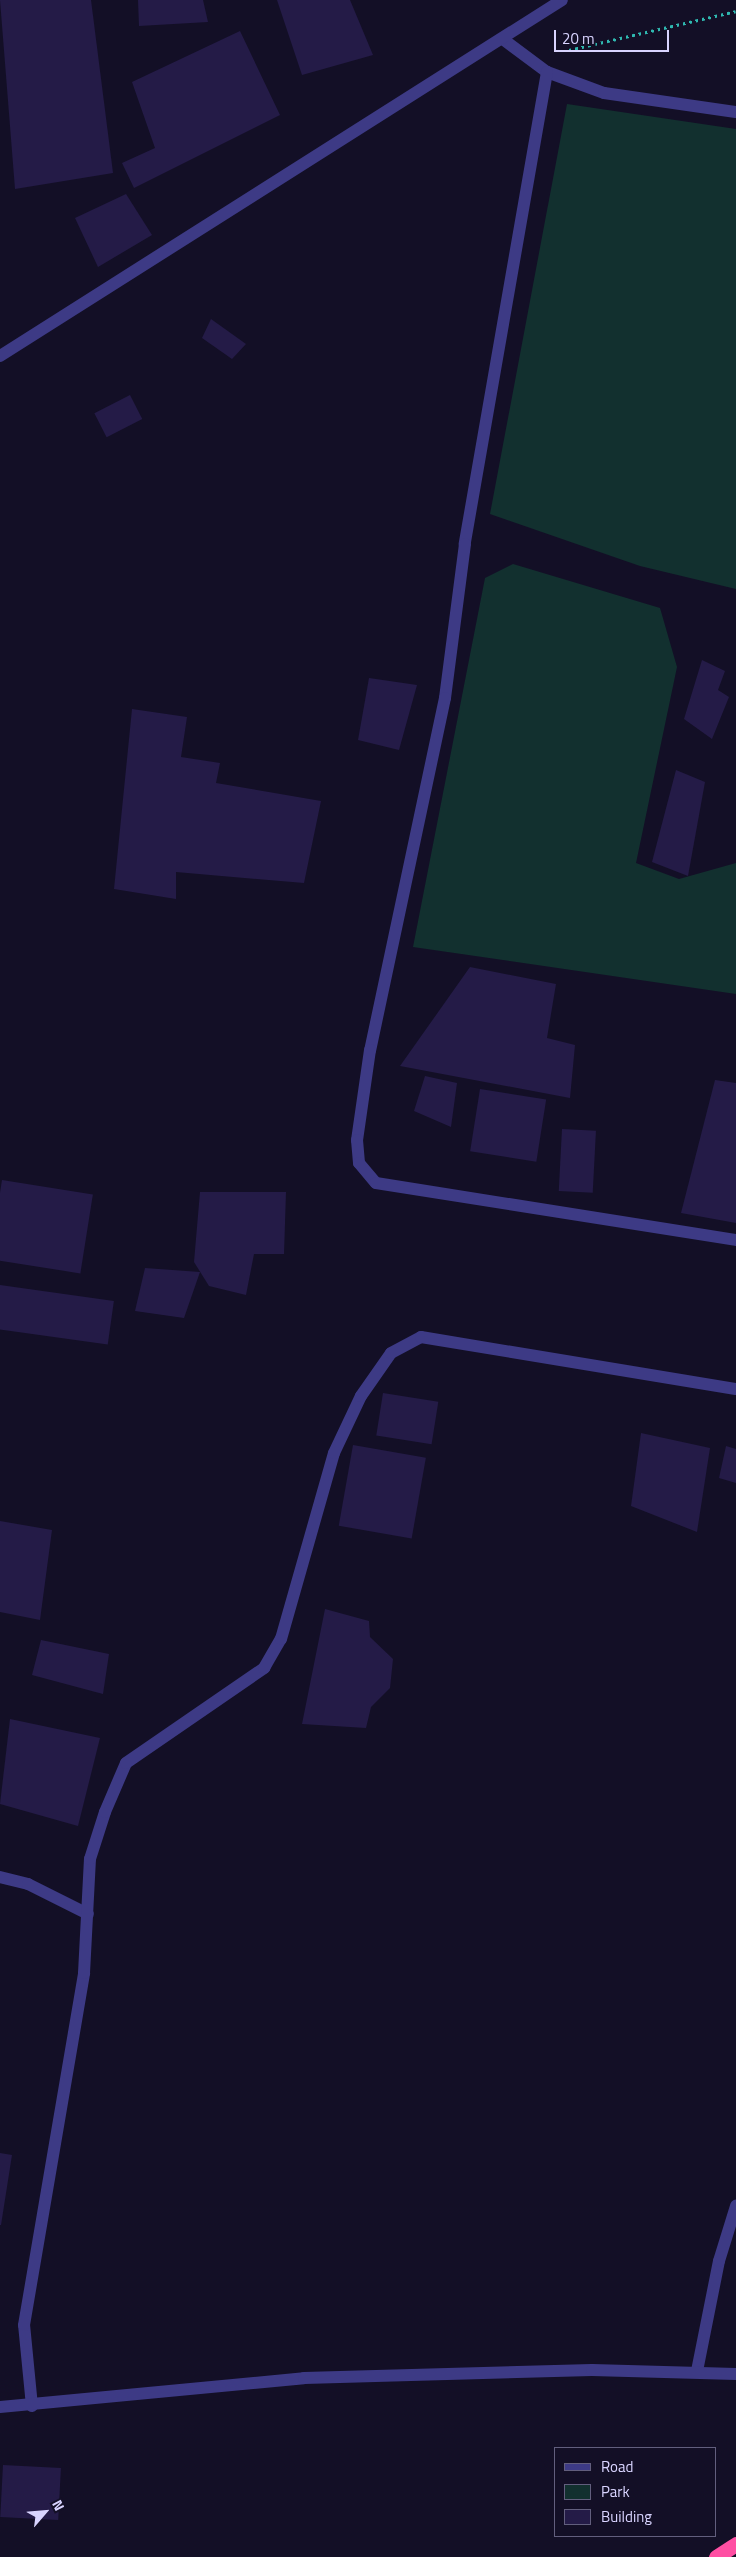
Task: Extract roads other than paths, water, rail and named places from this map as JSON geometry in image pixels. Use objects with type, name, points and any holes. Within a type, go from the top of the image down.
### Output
[{"type":"highway","points":[[716,2557],[736,2544]]},
{"type":"street","points":[[0,356],[504,40],[562,0]]},
{"type":"street","points":[[504,40],[547,72],[604,93],[736,112]]},
{"type":"street","points":[[547,72],[465,544],[445,698],[370,1050],[357,1140],[359,1163],[376,1183],[736,1240]]},
{"type":"street","points":[[32,2406],[24,2325],[84,1973],[90,1859],[126,1763],[264,1668],[281,1639],[334,1452],[361,1396],[391,1353],[421,1337],[736,1389]]},
{"type":"street","points":[[0,1876],[28,1884],[88,1914]]},
{"type":"street","points":[[697,2371],[719,2261],[736,2206]]},
{"type":"street","points":[[0,2407],[32,2406],[304,2378],[697,2371],[736,2374]]}]
